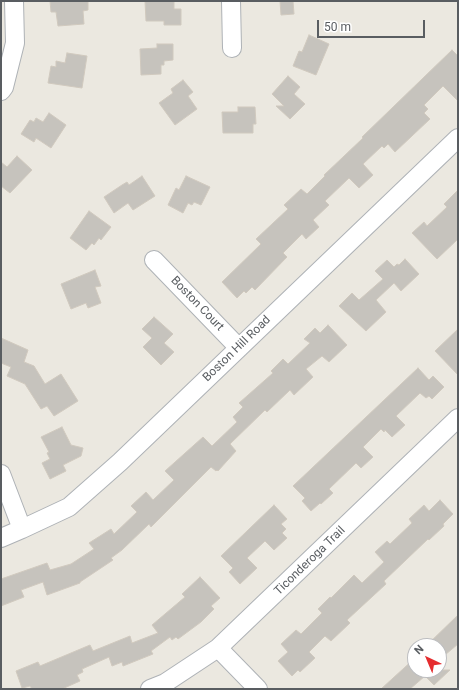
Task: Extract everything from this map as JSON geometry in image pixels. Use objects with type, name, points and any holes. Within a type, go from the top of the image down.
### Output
[{"type":"street","points":[[1,91],[4,87],[15,43],[14,1]]},
{"type":"street","points":[[231,1],[232,48]]},
{"type":"street","name":"Boston Hill Road","points":[[1,538],[69,507],[120,462],[458,138]]},
{"type":"street","name":"Boston Court","points":[[154,260],[239,348]]},
{"type":"street","name":"Ticonderoga Trail","points":[[150,689],[165,683],[218,648],[458,418]]},
{"type":"street","points":[[1,474],[22,529]]},
{"type":"street","points":[[218,648],[258,689]]},
{"type":"building","points":[[50,1],[88,1],[88,10],[83,11],[84,24],[58,26],[56,12],[51,12]]},
{"type":"building","points":[[145,1],[174,1],[174,9],[181,9],[181,25],[164,25],[164,21],[146,21]]},
{"type":"building","points":[[280,1],[293,1],[294,14],[281,15]]},
{"type":"building","points":[[309,35],[329,44],[316,75],[293,66],[299,51],[302,52]]},
{"type":"building","points":[[157,44],[173,44],[173,60],[164,61],[164,65],[161,65],[161,74],[141,75],[140,49],[157,48]]},
{"type":"building","points":[[452,50],[458,56],[458,101],[443,86],[424,105],[428,109],[424,113],[430,119],[395,152],[388,144],[384,148],[382,146],[363,164],[373,175],[359,188],[349,178],[325,201],[329,205],[313,220],[319,227],[306,239],[302,234],[283,253],[287,257],[255,290],[252,287],[246,293],[244,291],[237,298],[222,282],[261,244],[256,239],[288,209],[284,205],[301,189],[307,194],[325,176],[324,175],[363,138],[362,137]]},
{"type":"building","points":[[67,53],[87,56],[82,88],[48,83],[51,66],[56,67],[56,61],[65,63]]},
{"type":"building","points":[[288,76],[300,87],[294,94],[305,104],[290,119],[276,106],[284,106],[272,94]]},
{"type":"building","points":[[183,80],[193,92],[188,96],[197,109],[175,125],[159,103],[173,93],[171,89]]},
{"type":"building","points":[[238,107],[255,107],[256,124],[253,124],[253,133],[223,133],[222,112],[238,112]]},
{"type":"building","points":[[49,113],[66,125],[51,148],[36,138],[34,142],[21,134],[30,120],[34,122],[36,118],[43,122]]},
{"type":"building","points":[[17,156],[32,170],[10,193],[1,186],[1,162],[7,167]]},
{"type":"building","points":[[142,176],[155,196],[133,210],[128,203],[114,213],[104,197],[127,182],[129,185]]},
{"type":"building","points":[[186,176],[210,187],[201,205],[194,202],[192,205],[188,203],[183,213],[168,205],[176,188],[179,190]]},
{"type":"building","points":[[458,190],[458,239],[437,259],[412,233],[424,222],[427,226],[447,207],[444,204]]},
{"type":"building","points":[[89,211],[111,227],[101,240],[99,238],[94,245],[92,243],[86,250],[70,238]]},
{"type":"building","points":[[405,259],[419,274],[401,291],[394,283],[376,300],[386,312],[366,331],[339,306],[352,293],[359,300],[383,279],[375,271],[387,260],[394,267],[397,264],[399,265]]},
{"type":"building","points":[[95,270],[101,286],[95,287],[101,303],[88,308],[86,303],[71,309],[61,284]]},
{"type":"building","points":[[154,317],[173,334],[164,343],[174,352],[161,365],[143,347],[152,338],[142,329]]},
{"type":"building","points":[[328,325],[347,345],[329,362],[322,356],[306,369],[313,377],[294,395],[290,390],[267,412],[265,410],[230,444],[236,451],[218,471],[211,467],[151,527],[149,524],[122,550],[111,558],[113,560],[80,583],[47,595],[43,582],[21,590],[24,597],[1,606],[1,579],[47,563],[50,570],[71,564],[94,549],[89,543],[111,529],[114,534],[137,512],[131,506],[146,492],[153,500],[174,480],[165,471],[203,437],[212,446],[237,422],[233,417],[243,407],[239,403],[273,373],[271,371],[283,359],[288,364],[310,343],[304,339],[315,328],[320,333]]},
{"type":"building","points":[[458,329],[458,375],[435,351]]},
{"type":"building","points":[[1,338],[28,350],[24,362],[34,366],[45,384],[61,374],[78,401],[54,416],[47,406],[41,409],[25,384],[7,376],[11,367],[1,363]]},
{"type":"building","points":[[418,368],[429,380],[433,376],[444,387],[432,399],[429,396],[426,398],[420,393],[396,416],[405,425],[392,437],[385,430],[384,432],[381,429],[363,447],[373,457],[361,468],[356,463],[329,489],[333,493],[311,511],[302,501],[305,498],[293,486]]},
{"type":"building","points":[[62,427],[71,445],[83,448],[81,456],[63,465],[66,471],[50,479],[42,463],[50,459],[47,453],[49,452],[41,437]]},
{"type":"building","points":[[440,500],[453,514],[443,524],[444,526],[429,540],[428,539],[384,581],[386,584],[347,620],[350,623],[331,641],[325,636],[309,652],[315,658],[300,672],[298,670],[292,676],[278,661],[288,652],[281,644],[296,630],[301,634],[322,613],[318,609],[354,575],[362,583],[384,562],[375,552],[387,541],[390,544],[412,523],[409,519],[424,505],[429,511]]},
{"type":"building","points":[[274,505],[287,519],[281,524],[286,529],[282,533],[287,538],[274,550],[265,541],[247,558],[257,568],[240,584],[229,572],[233,568],[221,556]]},
{"type":"building","points":[[200,577],[220,598],[211,606],[214,609],[201,622],[178,639],[176,637],[172,640],[170,637],[151,651],[153,654],[123,666],[122,662],[112,666],[109,657],[82,669],[83,672],[77,675],[80,681],[62,689],[32,689],[30,686],[22,688],[16,671],[38,662],[40,666],[90,645],[93,651],[130,636],[132,643],[158,633],[152,625],[185,597],[182,594]]},
{"type":"building","points":[[458,615],[458,644],[447,653],[447,638],[434,638]]},
{"type":"building","points":[[407,665],[407,678],[423,678],[410,689],[381,689]]},
{"type":"building","points":[[427,678],[441,678],[434,685]]}]
